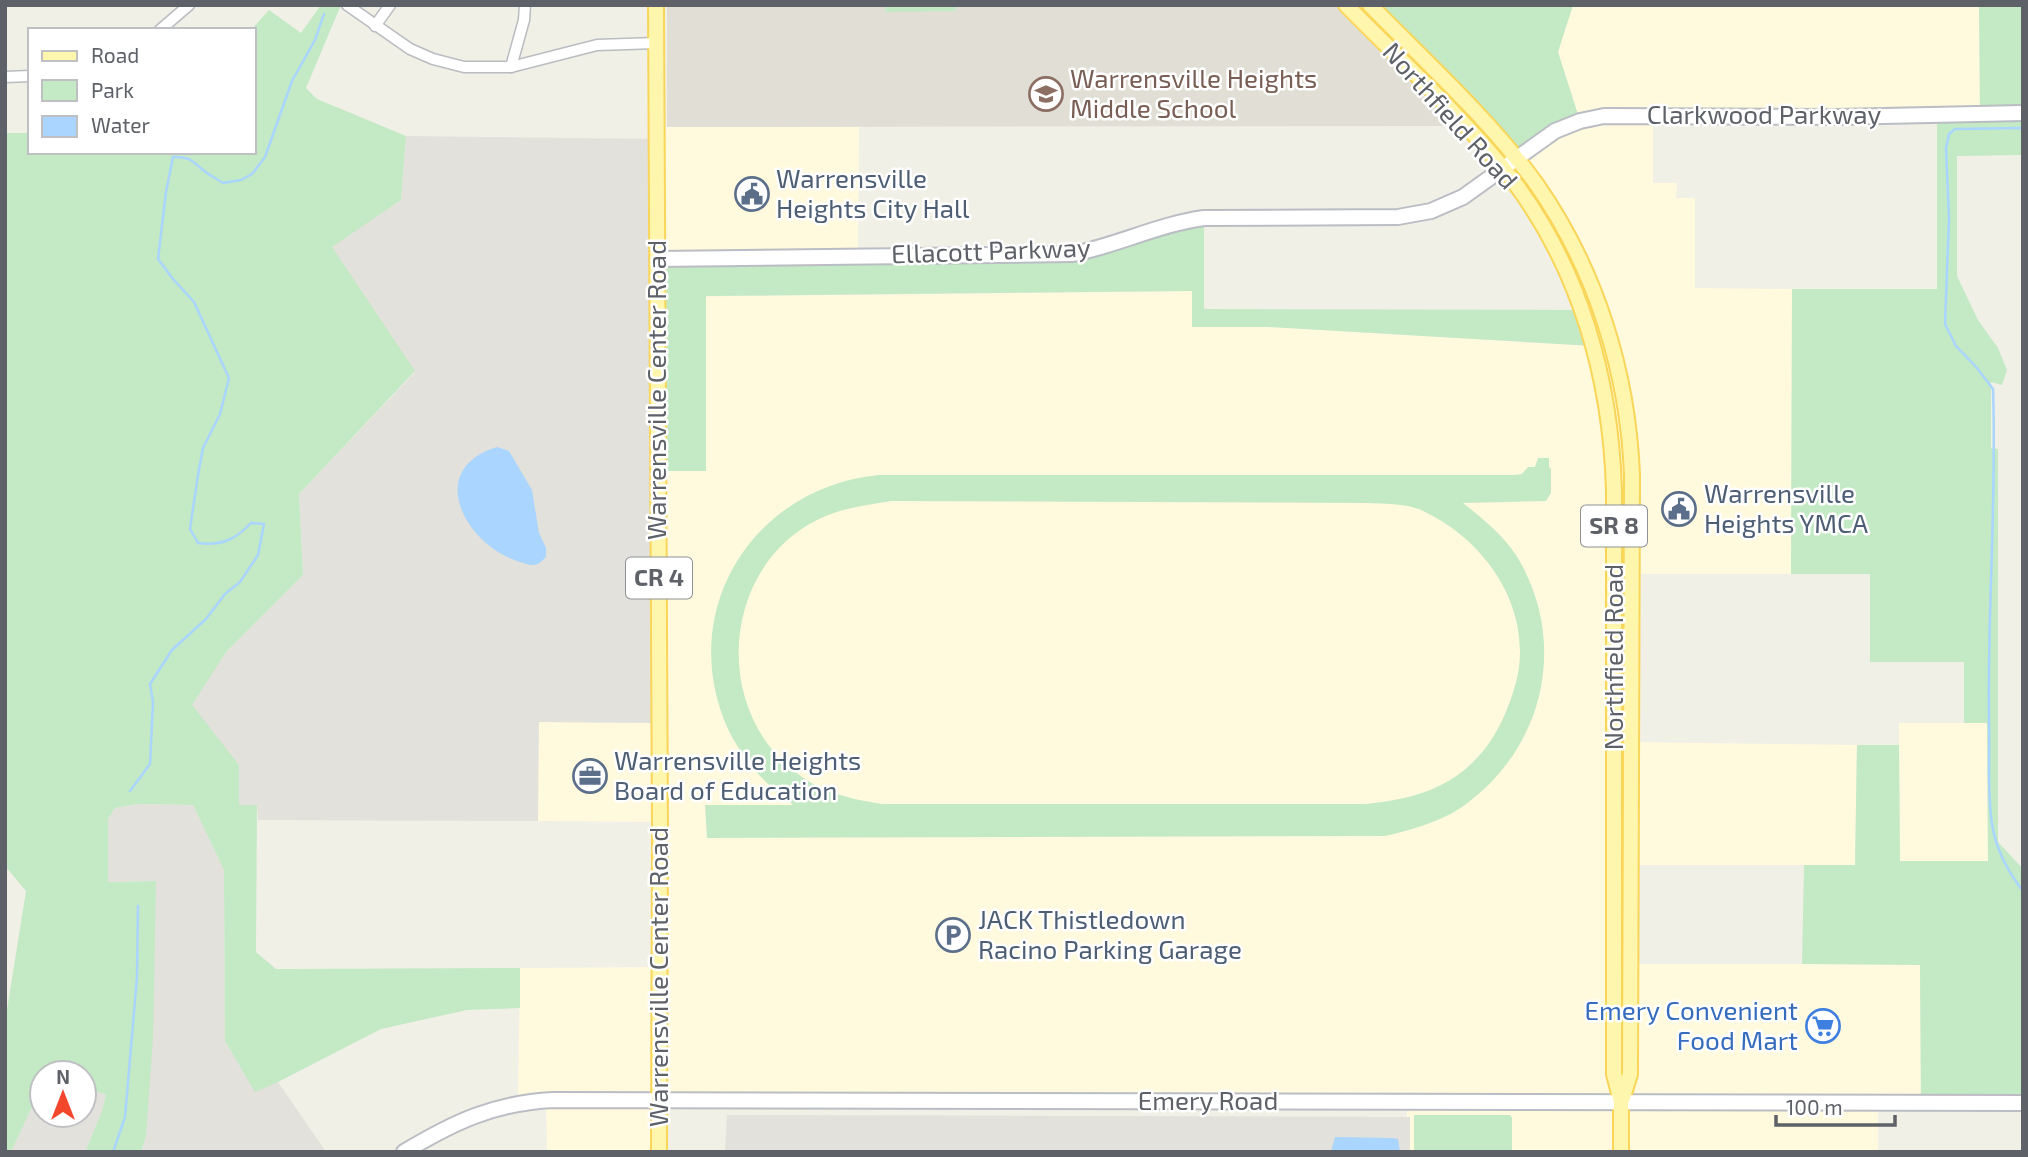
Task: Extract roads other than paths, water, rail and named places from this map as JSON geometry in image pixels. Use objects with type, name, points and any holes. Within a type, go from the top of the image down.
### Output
[{"type":"main road","name":"Warrensville Center Road","points":[[656,5],[659,1152]]},
{"type":"main road","name":"Northfield Road","points":[[1346,5],[1478,140],[1502,167],[1532,210],[1564,267],[1582,310],[1606,392],[1613,453],[1614,1074],[1621,1101],[1621,1152]]},
{"type":"main road","name":"Northfield Road","points":[[1370,5],[1516,158],[1537,186],[1571,242],[1597,300],[1612,345],[1625,403],[1630,445],[1632,582],[1630,1074],[1621,1101]]},
{"type":"main road","points":[[1614,582],[1632,582]]},
{"type":"main road","points":[[1615,666],[1631,666]]},
{"type":"main road","points":[[1614,810],[1631,810]]},
{"type":"main road","points":[[1614,964],[1631,964]]},
{"type":"street","points":[[162,28],[189,5]]},
{"type":"street","points":[[347,5],[410,49],[433,59],[476,68],[511,67],[597,45],[656,43]]},
{"type":"street","points":[[375,26],[390,5]]},
{"type":"street","points":[[511,67],[526,5]]},
{"type":"street","points":[[5,77],[28,76]]},
{"type":"street","name":"Clarkwood Parkway","points":[[1516,158],[1555,131],[1580,121],[1604,116],[1838,117],[2023,113]]},
{"type":"street","name":"Ellacott Parkway","points":[[657,259],[1073,254],[1097,249],[1186,220],[1398,217],[1420,214],[1463,197],[1516,158]]},
{"type":"street","name":"Emery Road","points":[[404,1152],[458,1121],[518,1102],[2023,1103]]},
{"type":"water","points":[[497,447],[509,451],[532,490],[539,533],[546,548],[546,557],[538,564],[525,564],[498,552],[481,539],[468,523],[460,506],[458,488],[462,472],[475,457]]},
{"type":"water","points":[[1335,1137],[1398,1139],[1400,1152],[1331,1152]]},
{"type":"waterway","points":[[130,791],[150,764],[153,702],[150,684],[172,650],[206,619],[225,594],[240,582],[258,555],[264,524],[251,523],[233,538],[214,544],[198,543],[190,529],[203,448],[220,414],[229,378],[194,302],[158,259],[173,157],[190,160],[223,183],[241,180],[252,174],[265,157],[292,81],[315,40],[324,14]]},
{"type":"waterway","points":[[2023,128],[1955,129],[1949,134],[1946,148],[1949,218],[1945,324],[1956,346],[1993,389],[1990,799],[1992,824],[2000,851],[2023,891]]},
{"type":"waterway","points":[[113,1152],[125,1117],[137,977],[138,906]]},
{"type":"place","name":"Warrensville Heights Middle School","points":[[1046,94]]},
{"type":"place","name":"Warrensville Heights City Hall","points":[[752,194]]},
{"type":"place","name":"Warrensville Heights YMCA","points":[[1679,509]]},
{"type":"place","name":"Warrensville Heights Board of Education","points":[[590,776]]},
{"type":"place","name":"JACK Thistledown Racino Parking Garage","points":[[953,935]]},
{"type":"place","name":"Emery Convenient Food Mart","points":[[1823,1026]]}]
